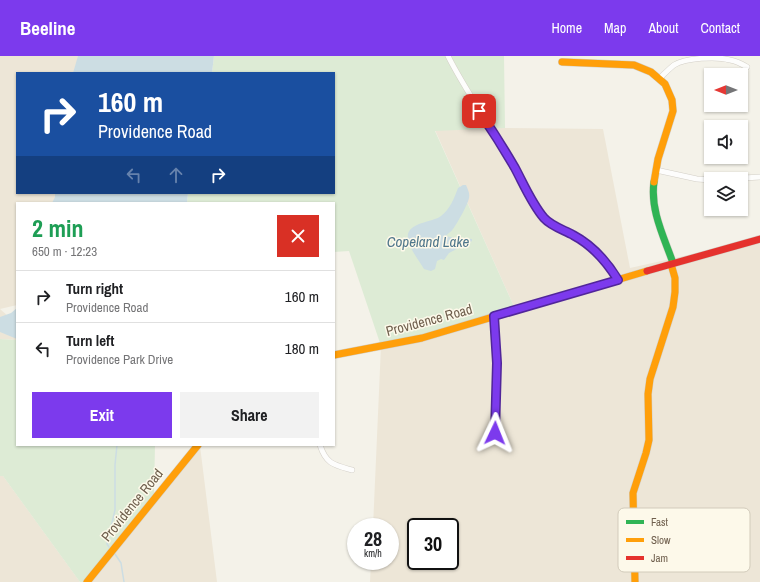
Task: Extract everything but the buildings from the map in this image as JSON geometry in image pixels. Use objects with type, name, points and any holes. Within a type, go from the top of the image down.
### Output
[{"type":"street","points":[[448,56],[540,213],[549,223],[575,236],[597,253],[609,266],[618,280]]},
{"type":"street","points":[[660,78],[672,66],[688,60],[729,59],[747,67]]},
{"type":"street","points":[[562,62],[642,66],[655,73],[666,84],[673,104],[672,115],[656,170],[653,187],[654,205],[672,263],[675,279],[674,302],[649,380],[647,398],[649,441],[633,493],[633,508]]},
{"type":"street","points":[[656,170],[704,180]]},
{"type":"street","points":[[748,178],[760,177]]},
{"type":"street","name":"Providence Road","points":[[335,355],[422,338],[672,263],[760,239]]},
{"type":"street","points":[[489,442],[494,438],[495,433],[497,363],[494,316]]},
{"type":"street","name":"Providence Road","points":[[86,582],[197,446]]},
{"type":"street","points":[[320,446],[329,462],[352,470]]},
{"type":"street","points":[[635,572],[635,582]]},
{"type":"shaded area","points":[[0,56],[80,56],[78,72],[16,72],[16,194],[64,194],[63,202],[16,202],[16,305],[0,309]]},
{"type":"shaded area","points":[[505,128],[603,129],[630,268],[760,239],[760,582],[370,582],[371,570],[399,570],[399,518],[373,518],[381,346],[516,311],[435,130]]},
{"type":"shaded area","points":[[0,309],[16,323],[16,340],[0,339]]},
{"type":"shaded area","points":[[200,446],[217,582],[88,582]]},
{"type":"shaded area","points":[[0,476],[3,476],[80,582],[0,582]]},
{"type":"green space","points":[[214,56],[504,56],[505,128],[435,131],[516,311],[381,346],[349,251],[335,252],[335,202],[187,202],[188,194],[335,194],[335,72],[212,72]]},
{"type":"green space","points":[[0,339],[16,340],[16,446],[155,446],[154,495],[88,582],[80,582],[3,476],[0,476]]},
{"type":"water","points":[[78,56],[214,56],[212,72],[73,72]]},
{"type":"water","name":"Copeland Lake","points":[[466,185],[469,192],[468,201],[455,226],[446,236],[472,239],[472,241],[449,253],[444,260],[441,259],[437,261],[435,269],[431,271],[424,269],[411,247],[408,239],[408,233],[415,226],[441,216],[451,204],[458,188]]},
{"type":"water","points":[[55,194],[188,194],[187,202],[52,202]]},
{"type":"water","points":[[16,309],[16,339],[0,332],[0,317],[11,313]]},
{"type":"waterway","points":[[109,547],[107,544],[115,510],[115,465],[117,446]]},
{"type":"waterway","points":[[115,554],[121,563],[124,582]]},
{"type":"traffic: fast","points":[[654,182],[653,192],[656,213],[673,263]]},
{"type":"traffic: slow","points":[[562,62],[634,65],[651,72],[665,84],[672,100],[673,111],[658,159],[654,182]]},
{"type":"traffic: slow","points":[[633,508],[633,493],[649,440],[648,394],[650,379],[673,307],[675,278],[671,264]]},
{"type":"traffic: slow","points":[[335,355],[422,338],[647,271]]},
{"type":"traffic: slow","points":[[87,582],[197,446]]},
{"type":"traffic: slow","points":[[635,572],[635,582]]},
{"type":"traffic: jam","points":[[647,271],[760,239]]},
{"type":"route","points":[[479,111],[515,168],[540,213],[549,223],[575,236],[604,259],[618,280],[494,316],[497,363],[495,433]]}]
